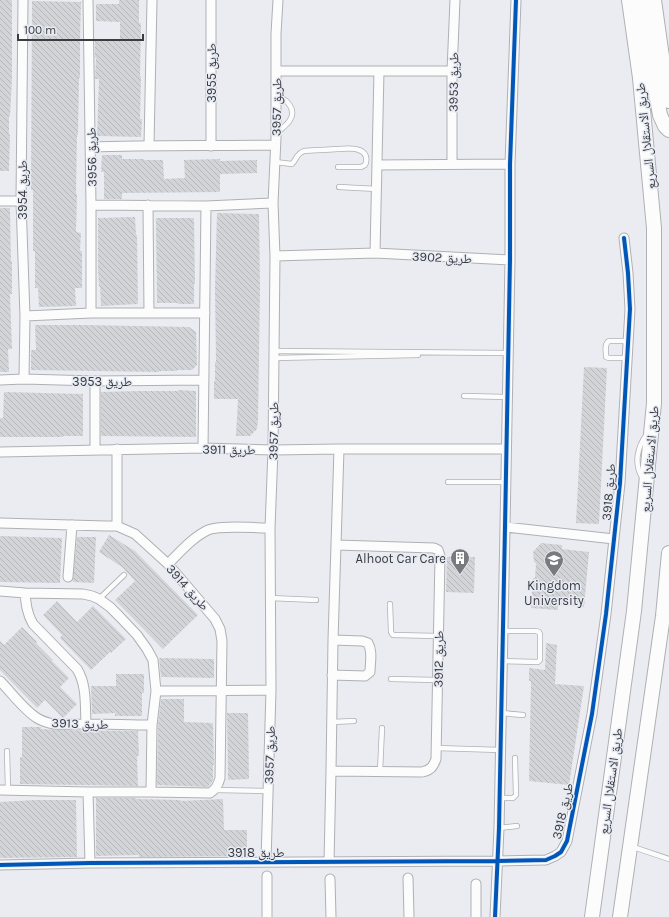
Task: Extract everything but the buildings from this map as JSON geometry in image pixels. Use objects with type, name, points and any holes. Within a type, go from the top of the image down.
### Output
[{"type":"main road","name":"طريق الاستقلال السريع","points":[[592,914],[634,611],[654,403],[654,228],[640,78],[629,0]]},
{"type":"main road","points":[[641,0],[648,50],[660,114],[665,126],[669,130]]},
{"type":"main road","name":"طريق الاستقلال السريع","points":[[656,3],[669,101]]},
{"type":"main road","points":[[620,917],[663,616],[669,553]]},
{"type":"street","name":"طريق 3954","points":[[23,0],[21,201],[25,316],[24,379]]},
{"type":"street","name":"طريق 3956","points":[[88,0],[91,313]]},
{"type":"street","points":[[149,145],[152,0]]},
{"type":"street","name":"طريق 3955","points":[[211,0],[211,146]]},
{"type":"street","name":"طريق 3957","points":[[266,862],[271,690],[270,528],[273,450],[275,256],[273,203],[276,145],[276,34],[278,0]]},
{"type":"street","name":"طريق 3953","points":[[452,164],[452,71],[455,0]]},
{"type":"street","points":[[495,917],[506,482],[510,260],[510,164],[516,0]]},
{"type":"street","points":[[277,71],[452,71]]},
{"type":"street","points":[[375,254],[379,71]]},
{"type":"street","points":[[90,147],[149,145],[276,145]]},
{"type":"street","points":[[377,165],[510,164]]},
{"type":"street","points":[[0,201],[21,201]]},
{"type":"street","points":[[91,205],[206,206],[273,203]]},
{"type":"street","points":[[148,205],[149,313]]},
{"type":"street","points":[[203,448],[206,206]]},
{"type":"street","name":"طريق 3918","points":[[0,865],[90,862],[546,860],[561,852],[567,841],[592,714],[606,614],[620,483],[630,309],[624,238]]},
{"type":"street","name":"طريق 3902","points":[[275,256],[375,254],[510,260]]},
{"type":"street","points":[[25,316],[91,313],[205,313]]},
{"type":"street","name":"طريق 3953","points":[[0,380],[204,380]]},
{"type":"street","points":[[95,450],[96,381]]},
{"type":"street","name":"طريق 3911","points":[[0,452],[203,448],[273,450],[506,449]]},
{"type":"street","points":[[329,862],[332,675],[339,449]]},
{"type":"street","points":[[117,450],[117,526]]},
{"type":"street","name":"طريق 3914","points":[[0,523],[117,526],[135,534],[168,564],[212,614],[222,635],[220,778],[216,788]]},
{"type":"street","points":[[68,577],[72,525]]},
{"type":"street","points":[[505,527],[614,539]]},
{"type":"street","points":[[168,564],[194,539],[209,530],[221,528],[270,528]]},
{"type":"street","name":"طريق 3912","points":[[331,771],[422,772],[428,771],[433,766],[436,759],[440,556],[438,550],[434,548],[336,545]]},
{"type":"street","points":[[0,591],[83,594],[92,596],[110,607],[137,635],[147,649],[152,660],[156,691],[152,726],[151,792]]},
{"type":"street","points":[[25,592],[27,610],[33,624],[77,669],[80,674],[84,688],[86,724]]},
{"type":"street","points":[[332,675],[367,675],[370,672],[371,653],[368,643],[362,641],[333,640]]},
{"type":"street","name":"طريق 3913","points":[[0,681],[31,713],[52,724],[152,726]]},
{"type":"street","points":[[156,691],[271,690]]},
{"type":"street","points":[[4,790],[210,793],[216,788]]},
{"type":"street","points":[[88,792],[90,862]]},
{"type":"street","points":[[266,876],[267,917]]},
{"type":"street","points":[[408,878],[410,917]]},
{"type":"street","points":[[330,879],[331,917]]},
{"type":"street","points":[[476,884],[476,917]]},
{"type":"lane","points":[[276,96],[280,96],[286,101],[292,114],[290,121],[276,134]]},
{"type":"lane","points":[[275,162],[292,164],[298,155],[304,151],[351,148],[359,150],[366,156],[365,165],[361,167],[338,166]]},
{"type":"lane","points":[[339,187],[377,189]]},
{"type":"lane","points":[[628,341],[610,341],[607,342],[606,345],[606,357],[628,358]]},
{"type":"lane","points":[[274,354],[457,354],[508,352]]},
{"type":"lane","points":[[464,396],[507,396]]},
{"type":"lane","points":[[448,482],[506,482]]},
{"type":"lane","points":[[99,599],[124,575]]},
{"type":"lane","points":[[270,598],[316,600]]},
{"type":"lane","points":[[390,604],[391,632],[393,635],[438,636]]},
{"type":"lane","points":[[502,631],[539,632],[540,660],[538,662],[502,661]]},
{"type":"lane","points":[[391,679],[437,680]]},
{"type":"lane","points":[[501,713],[523,715]]},
{"type":"lane","points":[[332,722],[354,721]]},
{"type":"lane","points":[[380,772],[382,728]]},
{"type":"lane","points":[[436,748],[500,750]]},
{"type":"lane","points":[[4,790],[7,751]]},
{"type":"lane","points":[[499,798],[513,798],[516,795],[514,758]]},
{"type":"lane","points":[[216,788],[267,791]]},
{"type":"lane","points":[[498,828],[517,826]]},
{"type":"lane","points":[[630,846],[669,859]]},
{"type":"cycle path","points":[[495,917],[499,828],[505,527],[510,260],[510,164],[516,0]]},
{"type":"cycle path","points":[[0,865],[546,860],[561,852],[567,841],[592,714],[606,614],[620,483],[630,309],[624,238]]},
{"type":"place","name":"Alhoot Car Care","points":[[460,575]]},
{"type":"place","name":"Kingdom University","points":[[554,577]]}]
